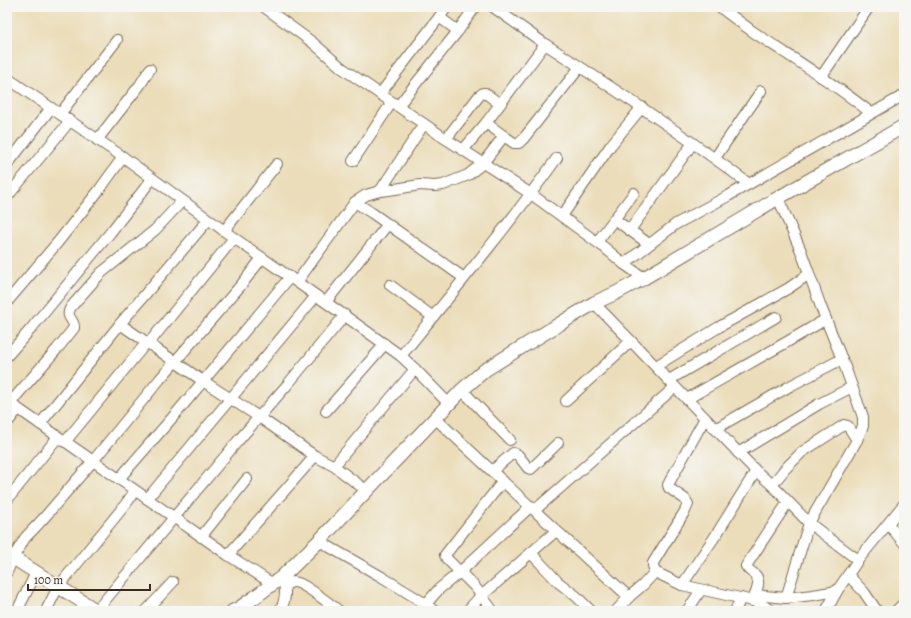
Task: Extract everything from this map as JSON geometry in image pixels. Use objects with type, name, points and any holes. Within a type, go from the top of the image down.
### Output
[{"type":"main road","points":[[233,611],[280,582],[462,390],[490,366],[594,303],[644,278],[778,198],[904,126]]},
{"type":"main road","points":[[10,556],[96,611]]},
{"type":"street","points":[[264,7],[312,42],[342,68],[446,139],[531,194],[644,278]]},
{"type":"street","points":[[380,94],[447,7]]},
{"type":"street","points":[[352,161],[395,104],[458,31],[475,7]]},
{"type":"street","points":[[493,7],[545,44],[642,107],[715,158],[749,184]]},
{"type":"street","points":[[720,7],[751,30],[853,98],[871,113]]},
{"type":"street","points":[[821,77],[869,7]]},
{"type":"street","points":[[440,17],[458,31]]},
{"type":"street","points":[[60,114],[117,40]]},
{"type":"street","points":[[464,150],[545,44]]},
{"type":"street","points":[[486,123],[514,143],[519,143],[580,67]]},
{"type":"street","points":[[97,140],[140,85],[150,69]]},
{"type":"street","points":[[7,78],[123,157],[208,220],[385,344],[415,369],[449,404]]},
{"type":"street","points":[[715,158],[761,91]]},
{"type":"street","points":[[446,139],[479,96],[483,93],[500,104]]},
{"type":"street","points":[[624,264],[676,224],[904,95]]},
{"type":"street","points":[[562,216],[611,145],[642,107]]},
{"type":"street","points":[[7,166],[51,108]]},
{"type":"street","points":[[7,197],[70,121]]},
{"type":"street","points":[[380,191],[424,124]]},
{"type":"street","points":[[119,479],[203,381],[293,280],[355,202],[366,195],[380,191],[420,185],[443,185],[468,175],[483,163],[504,136]]},
{"type":"street","points":[[630,230],[693,143]]},
{"type":"street","points":[[7,302],[58,242],[123,157]]},
{"type":"street","points":[[401,356],[531,194],[557,158]]},
{"type":"street","points":[[224,231],[277,164]]},
{"type":"street","points":[[7,356],[105,239],[152,178]]},
{"type":"street","points":[[597,242],[634,193]]},
{"type":"street","points":[[778,198],[801,251],[863,417],[863,426],[857,440],[809,522],[786,598]]},
{"type":"street","points":[[7,423],[12,404],[74,328],[74,325],[68,316],[71,306],[102,273],[155,230],[182,200]]},
{"type":"street","points":[[355,202],[464,278]]},
{"type":"street","points":[[614,219],[649,244]]},
{"type":"street","points":[[40,424],[120,324],[208,220]]},
{"type":"street","points":[[326,302],[388,224]]},
{"type":"street","points":[[7,500],[148,343],[234,238]]},
{"type":"street","points":[[7,572],[10,556],[93,461],[155,385],[242,284],[262,258]]},
{"type":"street","points":[[656,366],[719,327],[789,288],[809,274]]},
{"type":"street","points":[[390,285],[433,318]]},
{"type":"street","points":[[147,499],[316,296]]},
{"type":"street","points":[[594,303],[756,471],[809,522],[858,560]]},
{"type":"street","points":[[96,611],[237,442],[288,384],[344,315]]},
{"type":"street","points":[[426,604],[439,589],[533,508],[612,443],[672,384],[776,317]]},
{"type":"street","points":[[687,400],[826,319]]},
{"type":"street","points":[[120,324],[315,456],[334,466],[367,491]]},
{"type":"street","points":[[566,401],[631,340]]},
{"type":"street","points":[[326,411],[385,344]]},
{"type":"street","points":[[715,429],[790,386],[842,359]]},
{"type":"street","points":[[334,466],[415,369]]},
{"type":"street","points":[[738,453],[819,404],[852,387]]},
{"type":"street","points":[[462,390],[510,440]]},
{"type":"street","points":[[12,404],[228,555],[280,582],[296,582],[339,611]]},
{"type":"street","points":[[435,418],[629,597]]},
{"type":"street","points":[[705,418],[668,485],[669,488],[685,499],[688,504],[686,511],[653,563],[655,572],[682,585],[741,598],[786,598],[837,591]]},
{"type":"street","points":[[772,485],[802,452],[844,425],[848,426],[857,440]]},
{"type":"street","points":[[492,471],[513,453],[518,455],[528,468],[531,469],[558,443]]},
{"type":"street","points":[[228,555],[315,456]]},
{"type":"street","points":[[682,585],[716,535],[756,471]]},
{"type":"street","points":[[201,537],[248,479]]},
{"type":"street","points":[[493,611],[475,587],[447,559],[445,555],[503,481]]},
{"type":"street","points":[[46,611],[58,587],[135,491]]},
{"type":"street","points":[[754,598],[759,582],[758,578],[748,570],[746,566],[788,502]]},
{"type":"street","points":[[826,611],[837,591],[858,560],[904,504]]},
{"type":"street","points":[[888,524],[904,543]]},
{"type":"street","points":[[467,611],[481,596],[556,531]]},
{"type":"street","points":[[319,541],[382,577],[426,604],[434,611]]},
{"type":"street","points":[[530,553],[558,582],[576,596],[591,611]]},
{"type":"street","points":[[616,611],[629,597],[643,586],[655,572]]},
{"type":"street","points":[[17,611],[36,573]]},
{"type":"street","points":[[848,575],[864,592],[878,611]]},
{"type":"street","points":[[146,611],[173,582]]},
{"type":"street","points":[[280,582],[286,597],[280,611]]},
{"type":"street","points":[[687,611],[701,590]]},
{"type":"street","points":[[735,611],[741,598]]},
{"type":"street","points":[[754,598],[772,611]]},
{"type":"street","points":[[896,611],[904,603]]}]
